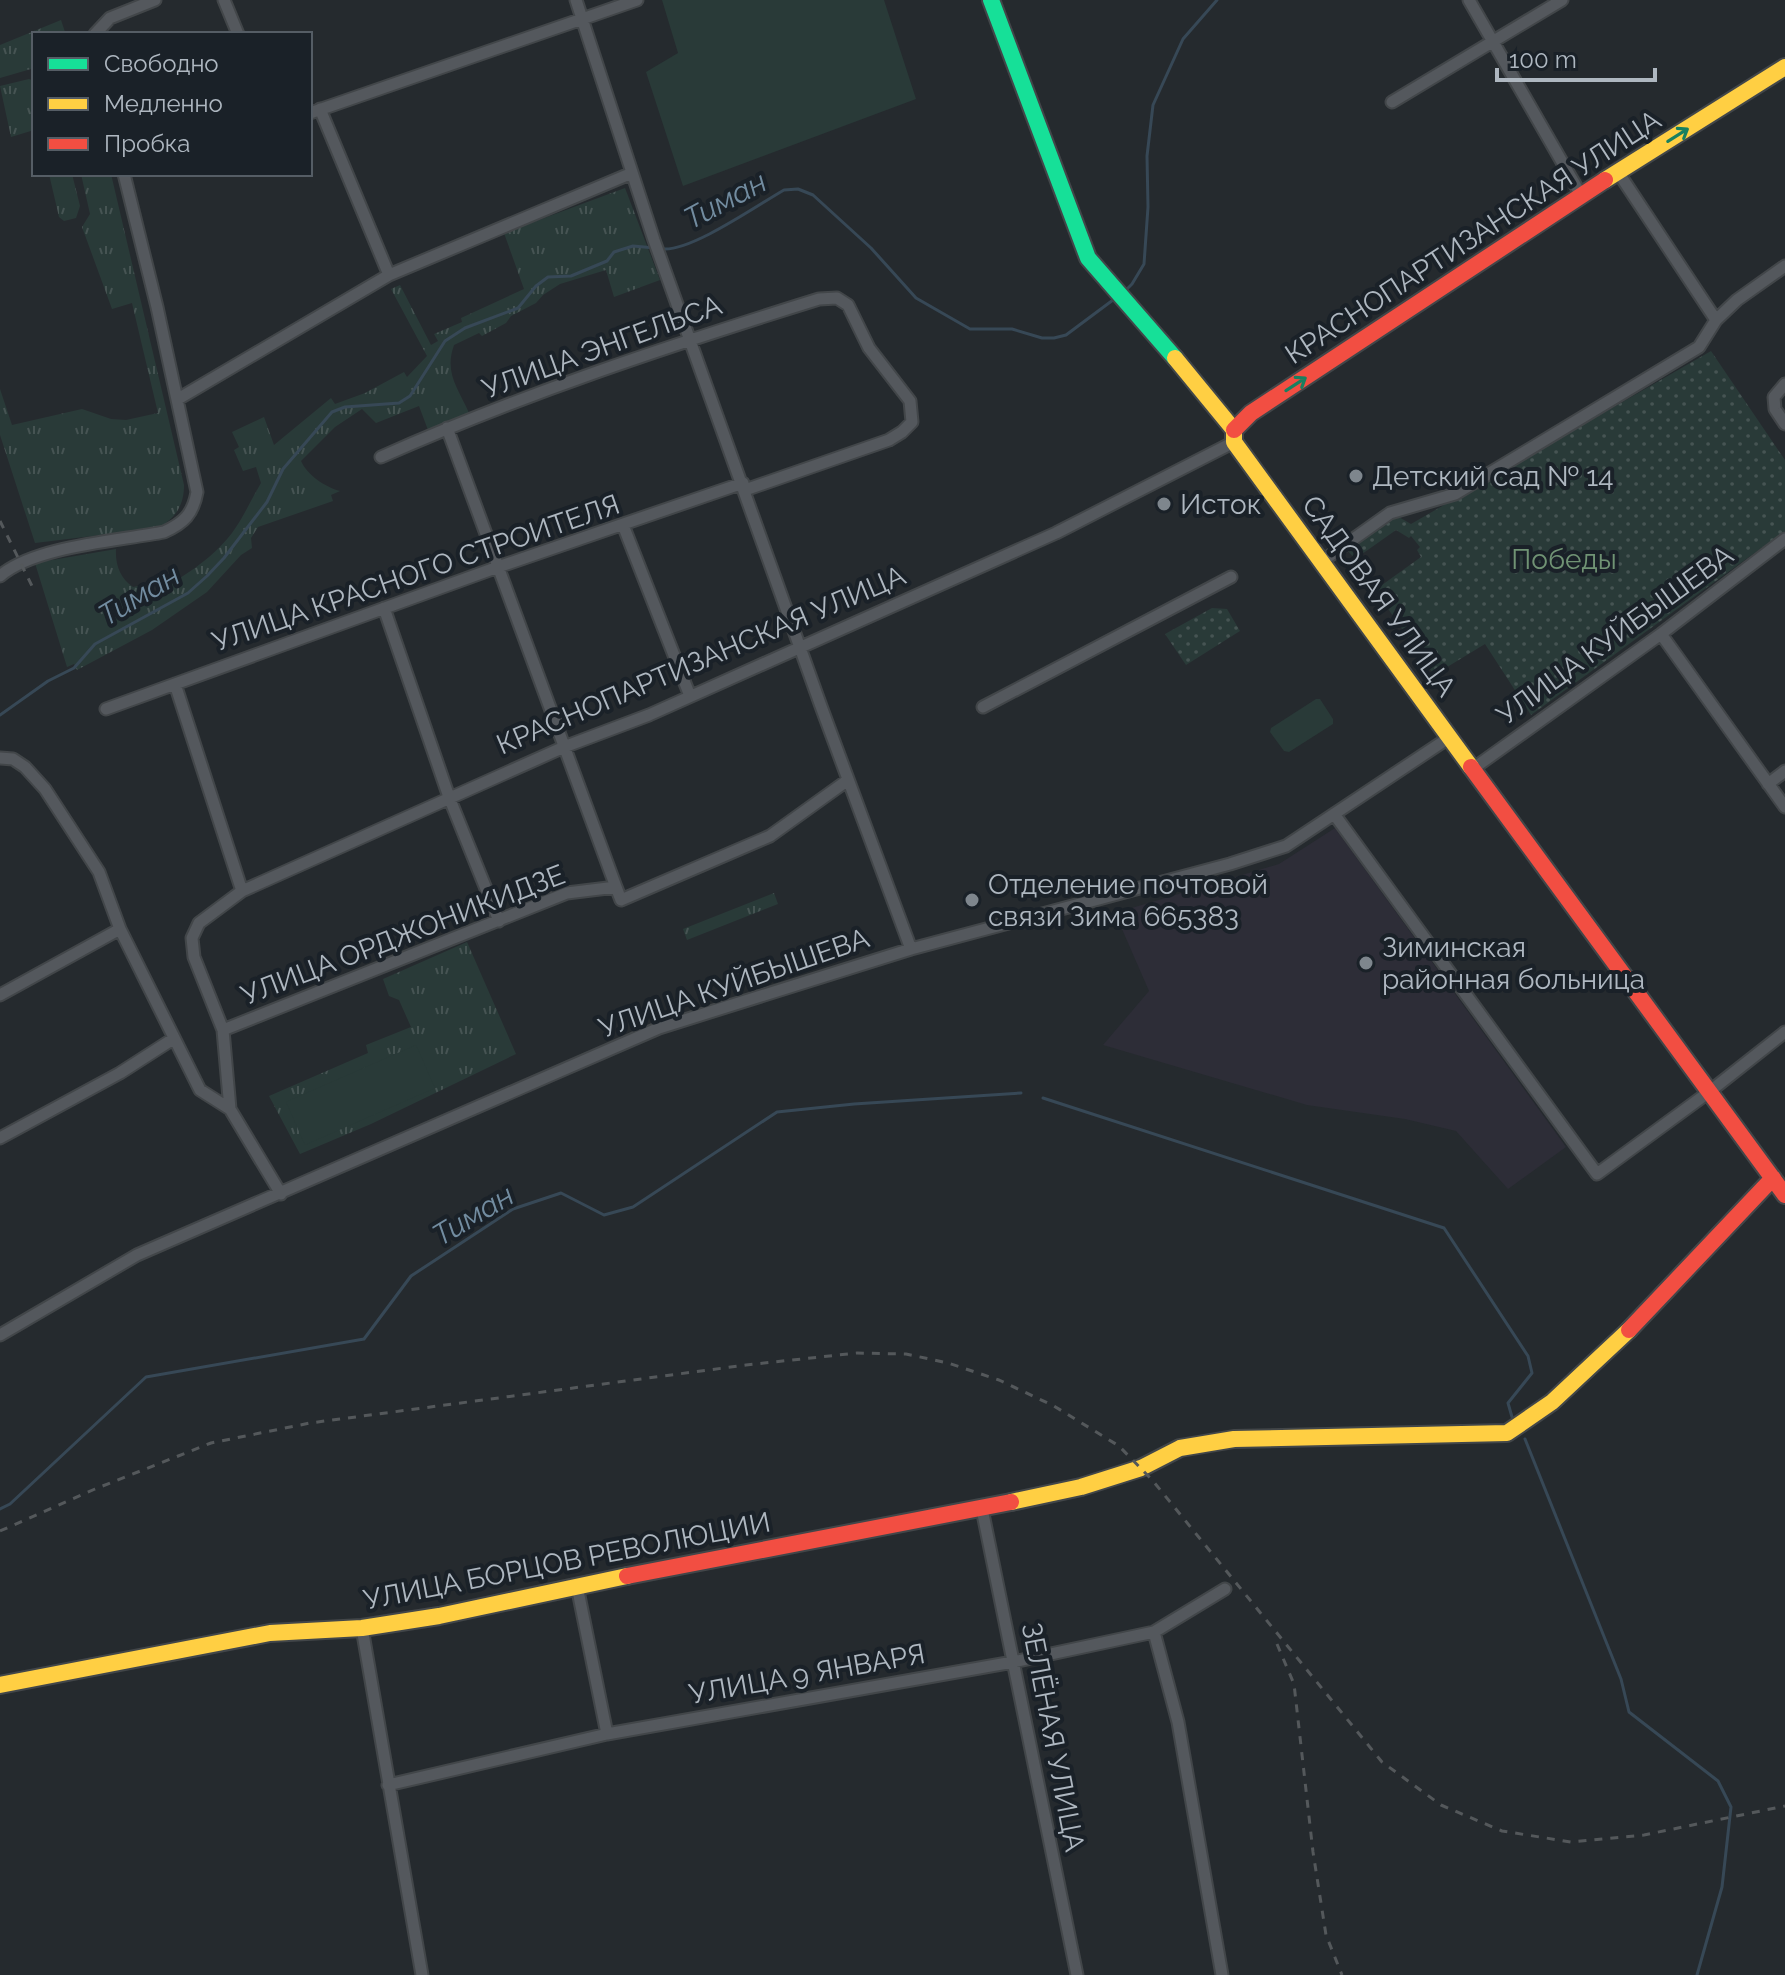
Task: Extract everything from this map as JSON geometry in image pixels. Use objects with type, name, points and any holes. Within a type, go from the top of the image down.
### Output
[{"type":"street","points":[[97,32],[110,18],[155,0]]},
{"type":"street","points":[[224,0],[237,32]]},
{"type":"street","points":[[576,0],[689,340],[911,949]]},
{"type":"street","points":[[389,275],[315,111],[637,0]]},
{"type":"street","name":"САДОВАЯ УЛИЦА","points":[[991,0],[1088,258],[1134,308],[1234,436],[1321,562],[1785,1195]]},
{"type":"street","points":[[1469,0],[1581,195]]},
{"type":"street","points":[[1392,102],[1562,0]]},
{"type":"street","name":"КРАСНОПАРТИЗАНСКАЯ УЛИЦА","points":[[223,1030],[194,957],[193,932],[206,916],[242,891],[449,797],[690,696],[1056,533],[1234,436],[1251,413],[1581,195],[1785,67]]},
{"type":"street","points":[[1618,172],[1716,320]]},
{"type":"street","points":[[178,399],[389,275],[632,173]]},
{"type":"street","points":[[0,576],[23,561],[47,553],[164,532],[181,524],[192,512],[197,492],[124,176]]},
{"type":"street","points":[[1321,562],[1390,513],[1455,494],[1699,347],[1716,320],[1737,300],[1785,266]]},
{"type":"street","name":"УЛИЦА ЭНГЕЛЬСА","points":[[381,457],[447,428],[689,340],[831,297],[848,305],[869,348],[910,401]]},
{"type":"street","points":[[1785,384],[1774,397],[1775,409],[1785,424]]},
{"type":"street","name":"УЛИЦА КРАСНОГО СТРОИТЕЛЯ","points":[[106,709],[498,567],[889,440],[912,422],[910,401]]},
{"type":"street","points":[[447,428],[616,887]]},
{"type":"street","points":[[623,525],[690,696]]},
{"type":"street","name":"УЛИЦА КУЙБЫШЕВА","points":[[1474,768],[1661,634],[1785,539]]},
{"type":"street","points":[[983,707],[1231,577]]},
{"type":"street","points":[[384,608],[449,797],[499,921]]},
{"type":"street","points":[[1661,634],[1785,807]]},
{"type":"street","points":[[175,684],[242,891]]},
{"type":"street","name":"УЛИЦА КУЙБЫШЕВА","points":[[0,1335],[137,1255],[659,1028],[911,949],[1230,864],[1286,846],[1450,737]]},
{"type":"street","points":[[0,758],[13,759],[25,767],[45,789],[99,872],[120,929],[200,1090],[230,1109]]},
{"type":"street","points":[[1768,784],[1785,771]]},
{"type":"street","name":"УЛИЦА ОРДЖОНИКИДЗЕ","points":[[223,1030],[567,893],[616,887],[621,900],[770,836],[848,780]]},
{"type":"street","points":[[1334,814],[1597,1174],[1785,1032]]},
{"type":"street","points":[[0,995],[120,929]]},
{"type":"street","points":[[223,1030],[230,1109],[281,1194]]},
{"type":"street","points":[[0,1138],[120,1073],[173,1039]]},
{"type":"street","name":"УЛИЦА БОРЦОВ РЕВОЛЮЦИИ","points":[[0,1685],[270,1633],[362,1628],[439,1616],[834,1535],[982,1509],[1081,1487],[1141,1468],[1180,1448],[1234,1439],[1507,1433],[1552,1402],[1627,1332],[1773,1178]]},
{"type":"street","name":"ЗЕЛЁНАЯ УЛИЦА","points":[[982,1509],[1077,1975]]},
{"type":"street","points":[[577,1586],[607,1734]]},
{"type":"street","name":"УЛИЦА 9 ЯНВАРЯ","points":[[388,1785],[607,1734],[1013,1662],[1154,1632],[1225,1589]]},
{"type":"street","points":[[362,1628],[422,1975]]},
{"type":"street","points":[[1154,1632],[1178,1722],[1222,1975]]},
{"type":"shaded area","points":[[1335,828],[1566,1147],[1508,1189],[1456,1131],[1405,1119],[1307,1105],[1103,1045],[1149,991],[1115,913],[1279,864]]},
{"type":"green space","points":[[662,0],[884,0],[916,99],[683,186],[646,72],[678,53]]},
{"type":"green space","points":[[61,20],[65,32],[32,32],[31,69],[0,78],[0,45]]},
{"type":"green space","points":[[32,80],[32,131],[11,137],[0,86]]},
{"type":"green space","points":[[49,176],[72,176],[80,206],[76,218],[64,221],[59,217]]},
{"type":"green space","points":[[81,176],[111,176],[184,492],[178,510],[158,528],[35,543],[0,435],[0,389],[12,425],[82,409],[111,419],[126,420],[158,413],[132,303],[112,309],[82,227],[90,214]]},
{"type":"green space","points":[[625,188],[660,280],[614,297],[606,270],[560,284],[536,303],[511,316],[506,323],[482,336],[479,333],[454,345],[451,372],[469,413],[428,430],[419,406],[376,423],[362,409],[335,427],[301,461],[317,480],[340,491],[331,495],[333,501],[258,527],[251,538],[252,548],[241,555],[207,592],[152,630],[77,670],[74,664],[67,667],[35,563],[116,549],[116,560],[125,579],[133,587],[147,584],[152,594],[185,575],[215,552],[232,533],[261,483],[256,467],[243,471],[234,450],[239,447],[232,432],[264,417],[274,445],[331,398],[335,404],[365,393],[404,372],[407,377],[427,356],[391,289],[400,285],[431,345],[438,341],[434,334],[524,289],[504,233]]},
{"type":"green space","name":"Победы","points":[[1711,351],[1785,460],[1785,531],[1531,715],[1485,644],[1434,675],[1375,590],[1421,557],[1417,550],[1420,547],[1411,536],[1409,538],[1396,530],[1355,559],[1347,550],[1397,516],[1411,524]]},
{"type":"green space","points":[[1212,608],[1227,609],[1240,631],[1186,665],[1165,634]]},
{"type":"green space","points":[[1320,699],[1333,724],[1289,752],[1284,751],[1270,732],[1271,728]]},
{"type":"green space","points":[[774,893],[778,904],[687,940],[683,929]]},
{"type":"green space","points":[[467,942],[516,1054],[371,1124],[300,1154],[269,1096],[368,1053],[366,1045],[411,1027],[399,1000],[389,996],[383,979]]},
{"type":"green space","points":[[416,1045],[435,1088],[305,1145],[286,1102]]},
{"type":"waterway","name":"Тиман","points":[[1126,290],[1144,264],[1148,207],[1147,156],[1153,105],[1183,39],[1217,0]]},
{"type":"waterway","name":"Тиман","points":[[663,249],[690,243],[784,190],[798,189],[813,195],[871,248],[916,298],[970,329],[1012,329],[1042,338],[1054,338],[1066,335],[1117,297]]},
{"type":"waterway","name":"Тиман","points":[[0,715],[48,681],[74,668],[95,644],[188,593],[207,576],[267,502],[283,469],[332,412],[345,407],[399,403],[410,396],[445,341],[465,328],[518,308],[548,277],[571,276],[607,261],[614,252],[633,246],[655,248]]},
{"type":"waterway","name":"Тиман","points":[[0,1509],[10,1504],[146,1377],[364,1339],[411,1276],[513,1209],[561,1193],[604,1215],[633,1207],[777,1112],[1021,1093]]},
{"type":"waterway","points":[[1043,1098],[1444,1228],[1528,1356],[1532,1373],[1508,1403],[1512,1417]]},
{"type":"waterway","points":[[1525,1439],[1621,1679],[1629,1712],[1718,1781],[1731,1807],[1722,1887],[1697,1975]]},
{"type":"railway","points":[[0,521],[32,586]]},
{"type":"railway","points":[[0,1531],[211,1443],[310,1423],[746,1365],[857,1353],[906,1354],[948,1363],[999,1380],[1054,1406],[1119,1446],[1153,1481],[1382,1762],[1441,1805],[1502,1831],[1571,1842],[1644,1835],[1785,1806]]},
{"type":"railway","points":[[1277,1644],[1294,1684],[1326,1935],[1342,1975]]},
{"type":"traffic: fast","points":[[991,0],[1088,258],[1175,358]]},
{"type":"traffic: slow","points":[[1605,180],[1785,67]]},
{"type":"traffic: slow","points":[[1175,358],[1234,430],[1234,442],[1471,767]]},
{"type":"traffic: slow","points":[[1011,1502],[1081,1487],[1141,1468],[1180,1448],[1234,1439],[1507,1433],[1552,1402],[1629,1330]]},
{"type":"traffic: slow","points":[[0,1685],[270,1633],[362,1628],[439,1616],[627,1576]]},
{"type":"traffic: jam","points":[[1234,430],[1251,413],[1605,180]]},
{"type":"traffic: jam","points":[[1471,767],[1785,1195]]},
{"type":"traffic: jam","points":[[1629,1330],[1773,1178]]},
{"type":"traffic: jam","points":[[627,1576],[1011,1502]]},
{"type":"place","name":"Детский сад № 14","points":[[1356,476]]},
{"type":"place","name":"Исток","points":[[1164,504]]},
{"type":"place","name":"Отделение почтовой связи Зима 665383","points":[[972,900]]},
{"type":"place","name":"Зиминская районная больница","points":[[1366,963]]}]
